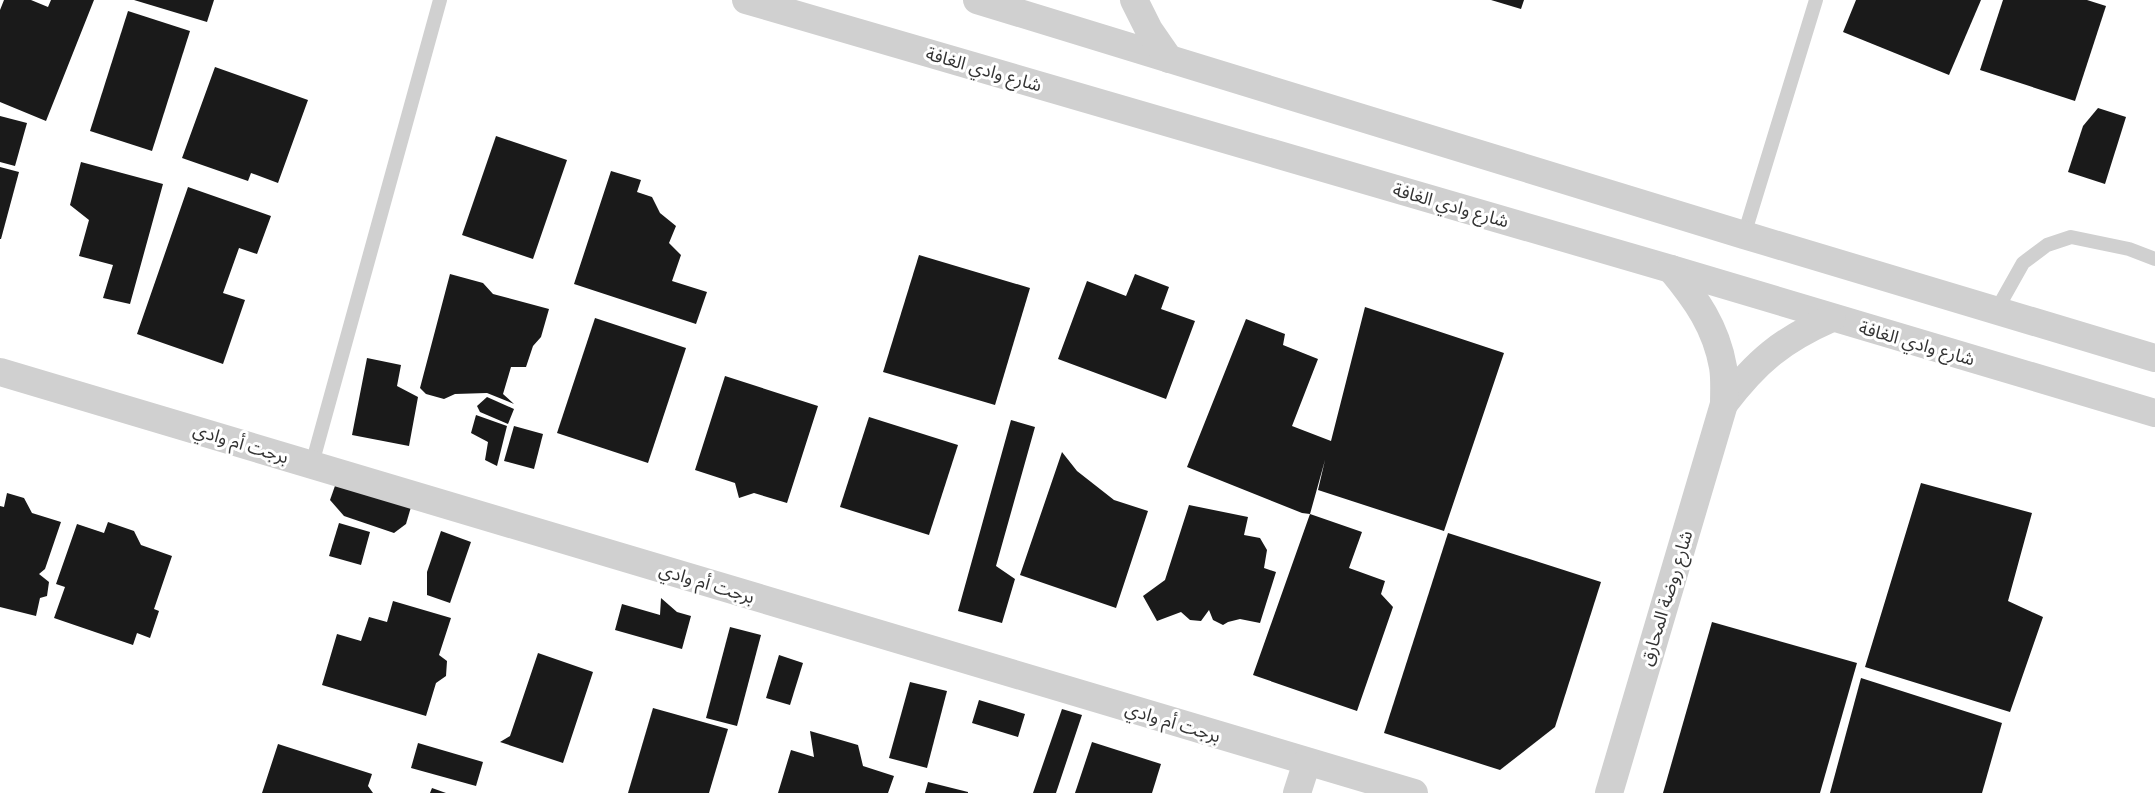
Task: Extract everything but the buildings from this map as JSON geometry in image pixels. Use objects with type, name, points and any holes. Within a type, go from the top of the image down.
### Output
[{"type":"street","name":"شارع وادي الغافة","points":[[746,0],[1671,269],[2155,413]]},
{"type":"street","points":[[977,0],[1744,235],[2155,358]]},
{"type":"street","points":[[1005,9],[1032,0]]},
{"type":"street","points":[[1134,0],[1149,30],[1169,59]]},
{"type":"street","name":"شارع روضة المحارق","points":[[1608,793],[1724,404],[1723,367],[1713,330],[1695,298],[1671,269]]},
{"type":"street","name":"شارع روضة المحارق","points":[[1724,404],[1746,376],[1771,352],[1800,332],[1832,318]]},
{"type":"street","name":"برجت أم وادي","points":[[0,372],[1414,793]]},
{"type":"street","points":[[1297,793],[1307,762]]},
{"type":"lane","points":[[312,464],[440,0]]},
{"type":"lane","points":[[1744,235],[1816,0]]},
{"type":"lane","points":[[1996,311],[2023,263],[2047,245],[2071,237],[2129,249],[2155,259]]}]
